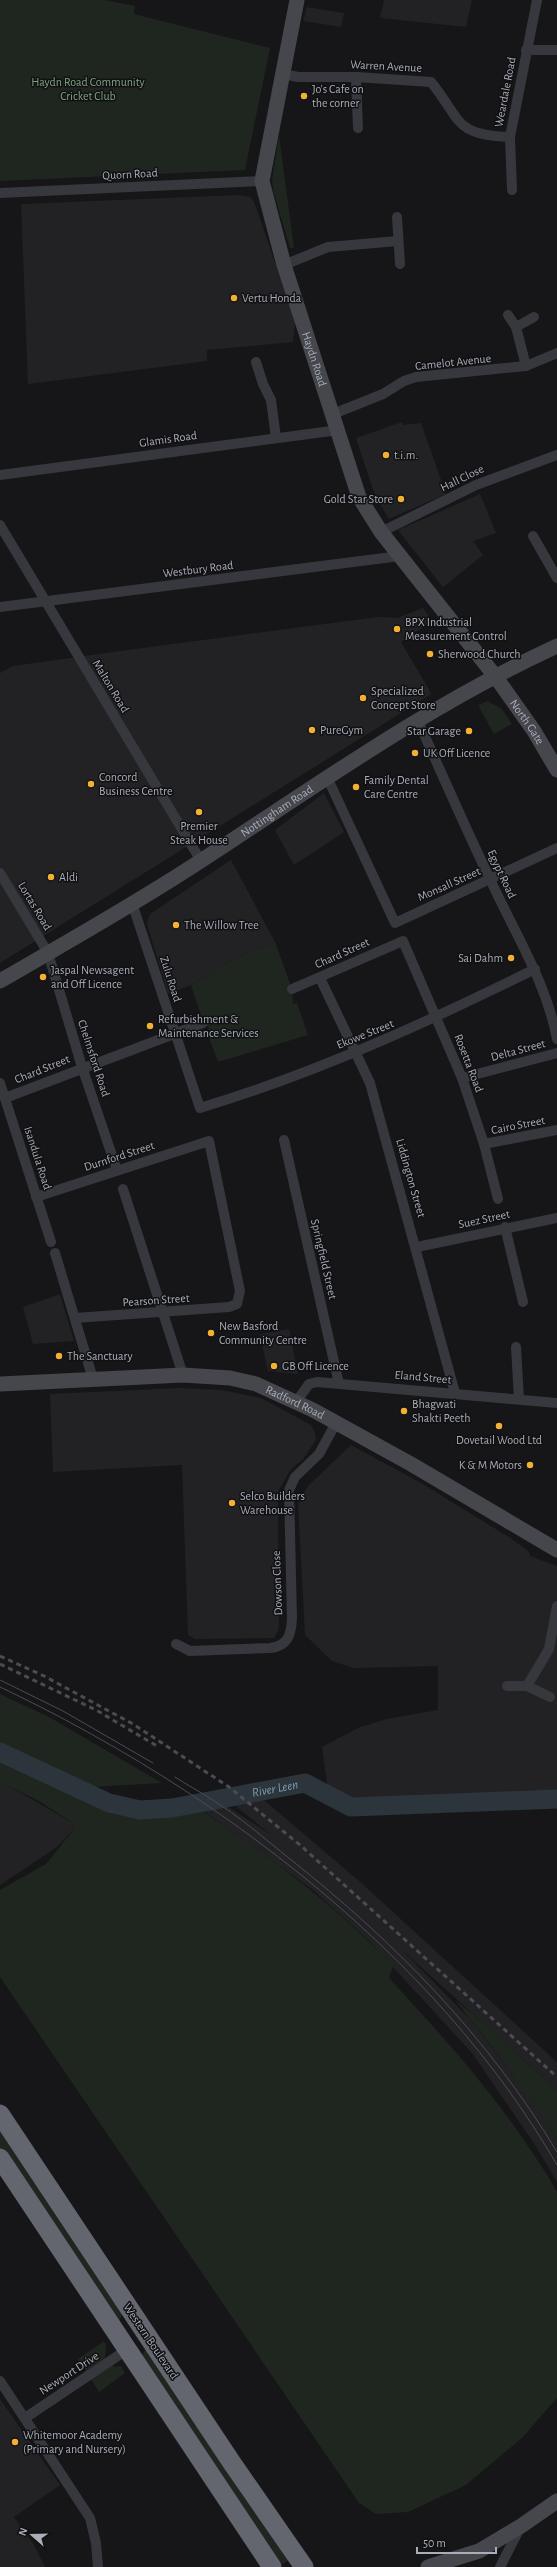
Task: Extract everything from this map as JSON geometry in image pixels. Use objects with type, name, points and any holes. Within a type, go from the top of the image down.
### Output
[{"type":"highway","name":"Western Boulevard","points":[[0,2114],[232,2464],[304,2567]]},
{"type":"highway","name":"Western Boulevard","points":[[0,2158],[272,2567]]},
{"type":"highway","points":[[128,2349],[149,2337]]},
{"type":"street","name":"Haydn Road","points":[[297,0],[262,181],[284,265],[339,430],[359,497],[380,532],[495,676]]},
{"type":"street","name":"Weardale Road","points":[[512,190],[510,137],[537,0]]},
{"type":"street","points":[[526,50],[557,50]]},
{"type":"street","name":"Warren Avenue","points":[[283,74],[298,77],[356,77],[431,82],[446,105],[468,131],[484,136],[510,137]]},
{"type":"street","points":[[356,77],[358,128]]},
{"type":"street","name":"Quorn Road","points":[[0,193],[262,181]]},
{"type":"street","points":[[397,217],[400,264]]},
{"type":"street","points":[[284,265],[328,247],[398,241]]},
{"type":"street","points":[[508,315],[516,327],[526,366]]},
{"type":"street","points":[[516,327],[534,317]]},
{"type":"street","name":"Camelot Avenue","points":[[333,414],[376,397],[404,381],[416,377],[526,366],[557,353]]},
{"type":"street","points":[[256,362],[262,384],[271,400],[276,438]]},
{"type":"street","name":"Glamis Road","points":[[0,475],[339,430]]},
{"type":"street","name":"Hall Close","points":[[380,532],[476,485],[557,455]]},
{"type":"street","name":"Malton Road","points":[[0,525],[201,861]]},
{"type":"street","points":[[533,536],[557,578]]},
{"type":"street","name":"Westbury Road","points":[[0,607],[400,556]]},
{"type":"street","name":"Nottingham Road","points":[[0,981],[201,861],[327,777],[418,721],[495,676],[557,646]]},
{"type":"street","name":"North Gate","points":[[495,676],[534,731],[557,770]]},
{"type":"street","name":"Egypt Road","points":[[418,721],[490,880],[535,969],[552,1011],[557,1039]]},
{"type":"street","name":"Monsall Street","points":[[327,777],[395,923],[557,848]]},
{"type":"street","name":"Lortas Road","points":[[0,873],[48,953]]},
{"type":"street","name":"Zulu Road","points":[[132,903],[200,1108]]},
{"type":"street","name":"Chard Street","points":[[292,989],[403,941]]},
{"type":"street","name":"Rosetta Road","points":[[403,941],[462,1078],[484,1144],[498,1199]]},
{"type":"street","name":"Chelmsford Road","points":[[48,953],[82,1067],[117,1170]]},
{"type":"street","name":"Ekowe Street","points":[[200,1108],[355,1053],[437,1018],[535,969]]},
{"type":"street","name":"Liddington Street","points":[[320,978],[370,1082],[417,1248],[455,1393]]},
{"type":"street","name":"Chard Street","points":[[5,1098],[82,1067],[203,1023]]},
{"type":"street","name":"Delta Street","points":[[462,1078],[557,1053]]},
{"type":"street","name":"Isandula Road","points":[[0,1083],[51,1242]]},
{"type":"street","name":"Cairo Street","points":[[484,1144],[557,1130]]},
{"type":"street","name":"Springfield Street","points":[[284,1140],[339,1384]]},
{"type":"street","name":"Durnford Street","points":[[36,1197],[209,1141],[240,1291],[237,1304]]},
{"type":"street","points":[[123,1189],[183,1375]]},
{"type":"street","name":"Suez Street","points":[[417,1248],[505,1227],[557,1218]]},
{"type":"street","points":[[505,1227],[523,1302]]},
{"type":"street","points":[[54,1253],[93,1379]]},
{"type":"street","name":"Pearson Street","points":[[75,1318],[163,1313],[229,1307],[237,1304]]},
{"type":"street","points":[[516,1347],[519,1399]]},
{"type":"street","name":"Radford Road","points":[[0,1384],[183,1375],[224,1377],[256,1384],[296,1402],[411,1464],[557,1550]]},
{"type":"street","name":"Eland Street","points":[[296,1402],[309,1384],[317,1382],[557,1403]]},
{"type":"street","name":"Dowson Close","points":[[176,1644],[190,1651],[270,1648],[279,1647],[287,1641],[291,1635],[292,1619],[289,1490],[295,1477],[319,1454],[336,1423]]},
{"type":"street","points":[[527,1686],[549,1649],[557,1606]]},
{"type":"street","points":[[507,1686],[527,1686],[550,1697]]},
{"type":"street","name":"Newport Drive","points":[[25,2418],[128,2349]]},
{"type":"street","points":[[0,2380],[90,2518],[96,2543],[98,2567]]},
{"type":"street","points":[[428,2567],[479,2551],[521,2526],[557,2501]]},
{"type":"street","points":[[500,2567],[521,2526]]},
{"type":"shaded area","points":[[384,0],[472,0],[466,27],[380,18]]},
{"type":"shaded area","points":[[307,7],[344,13],[341,27],[303,21]]},
{"type":"shaded area","points":[[239,195],[251,197],[256,207],[295,321],[293,342],[207,350],[207,361],[28,384],[21,204]]},
{"type":"shaded area","points":[[402,422],[403,425],[421,423],[446,494],[389,519],[376,498],[356,438]]},
{"type":"shaded area","points":[[480,494],[496,533],[473,541],[483,555],[443,587],[398,530]]},
{"type":"shaded area","points":[[423,608],[432,621],[401,642],[431,693],[430,695],[0,963],[0,673],[13,666],[120,651],[378,617],[397,618]]},
{"type":"shaded area","points":[[324,793],[344,832],[294,865],[275,830]]},
{"type":"shaded area","points":[[231,860],[275,942],[235,958],[191,985],[168,994],[147,924],[150,914]]},
{"type":"shaded area","points":[[60,1294],[74,1341],[33,1344],[23,1307]]},
{"type":"shaded area","points":[[289,1329],[298,1374],[268,1371],[260,1334]]},
{"type":"shaded area","points":[[179,1388],[222,1390],[261,1398],[311,1425],[315,1433],[316,1440],[303,1459],[290,1470],[278,1492],[279,1628],[274,1638],[195,1639],[188,1635],[182,1465],[53,1472],[50,1394]]},
{"type":"shaded area","points":[[351,1445],[421,1483],[512,1539],[529,1552],[530,1556],[557,1566],[557,1791],[344,1799],[328,1790],[322,1747],[358,1728],[386,1719],[438,1710],[438,1666],[353,1668],[332,1661],[305,1635],[298,1503],[308,1486]]},
{"type":"shaded area","points":[[0,1781],[73,1823],[75,1828],[57,1847],[0,1885]]},
{"type":"shaded area","points":[[257,1794],[358,1880],[557,2062],[557,2090],[401,1949],[470,2019],[534,2101],[557,2138],[557,2182],[535,2145],[472,2053],[368,1940],[313,1890],[195,1805],[202,1801],[218,1800],[271,1835],[227,1799]]},
{"type":"shaded area","name":"Whitemoor Academy (Primary and Nursery)","points":[[0,2399],[60,2485],[14,2517],[34,2545],[45,2567],[0,2567]]},
{"type":"green space","name":"Haydn Road Community Cricket Club","points":[[0,0],[104,0],[135,6],[134,14],[270,48],[245,170],[0,181]]},
{"type":"green space","points":[[279,135],[294,248],[290,248],[273,190],[272,180]]},
{"type":"green space","points":[[488,701],[502,709],[512,724],[494,734],[478,705]]},
{"type":"green space","points":[[275,942],[292,989],[293,1004],[297,1003],[308,1035],[218,1062],[208,1035],[210,1034],[205,1017],[202,1018],[191,985],[235,958]]},
{"type":"green space","points":[[0,1694],[49,1717],[162,1783],[91,1787],[0,1743]]},
{"type":"green space","points":[[0,1759],[85,1800],[120,1812],[143,1815],[198,1808],[276,1863],[324,1901],[393,1966],[389,1978],[479,2080],[512,2123],[547,2174],[557,2192],[557,2398],[522,2438],[466,2485],[408,2512],[376,2514],[359,2503],[0,1977],[0,1890],[46,1864],[75,1828],[73,1823],[39,1801],[0,1782]]},
{"type":"green space","points":[[455,2000],[474,2015],[557,2090],[557,2138],[521,2085]]},
{"type":"green space","points":[[0,2125],[124,2310],[118,2324],[0,2148]]},
{"type":"green space","points":[[104,2341],[106,2344],[105,2358],[86,2371],[78,2359]]},
{"type":"green space","points":[[145,2350],[149,2351],[289,2560],[280,2566],[141,2357]]},
{"type":"green space","points":[[112,2364],[114,2367],[121,2366],[125,2373],[99,2392],[91,2379]]},
{"type":"waterway","name":"River Leen","points":[[0,1752],[109,1803],[140,1810],[172,1808],[305,1783],[351,1807],[557,1799]]},
{"type":"tram line","points":[[0,1680],[63,1711],[153,1763]]},
{"type":"tram line","points":[[0,1687],[81,1728],[161,1775],[239,1828],[314,1886],[384,1948],[449,2016],[507,2088],[557,2165]]},
{"type":"tram line","points":[[175,1777],[232,1813],[252,1828],[329,1890],[402,1958],[470,2031],[530,2110],[557,2152]]},
{"type":"railway","points":[[0,1656],[44,1676],[133,1724],[229,1787],[300,1845],[557,2077]]},
{"type":"railway","points":[[0,1664],[96,1710],[157,1746]]},
{"type":"place","name":"Jo's Cafe on the corner","points":[[304,96]]},
{"type":"place","name":"Vertu Honda","points":[[234,298]]},
{"type":"place","name":"t.i.m.","points":[[386,455]]},
{"type":"place","name":"Gold Star Store","points":[[401,499]]},
{"type":"place","name":"BPX Industrial Measurement Control","points":[[397,629]]},
{"type":"place","name":"Sherwood Church","points":[[430,654]]},
{"type":"place","name":"Specialized Concept Store","points":[[363,698]]},
{"type":"place","name":"PureGym","points":[[312,730]]},
{"type":"place","name":"Star Garage","points":[[469,731]]},
{"type":"place","name":"UK Off Licence","points":[[415,753]]},
{"type":"place","name":"Concord Business Centre","points":[[91,784]]},
{"type":"place","name":"Family Dental Care Centre","points":[[356,787]]},
{"type":"place","name":"Premier Steak House","points":[[199,812]]},
{"type":"place","name":"Aldi","points":[[51,877]]},
{"type":"place","name":"The Willow Tree","points":[[176,925]]},
{"type":"place","name":"Sai Dahm","points":[[511,958]]},
{"type":"place","name":"Jaspal Newsagent and Off Licence","points":[[43,977]]},
{"type":"place","name":"Refurbishment & Maintenance Services","points":[[150,1026]]},
{"type":"place","name":"New Basford Community Centre","points":[[211,1333]]},
{"type":"place","name":"The Sanctuary","points":[[59,1356]]},
{"type":"place","name":"GB Off Licence","points":[[274,1366]]},
{"type":"place","name":"Bhagwati Shakti Peeth","points":[[404,1411]]},
{"type":"place","name":"Dovetail Wood Ltd","points":[[499,1426]]},
{"type":"place","name":"K & M Motors","points":[[530,1465]]},
{"type":"place","name":"Selco Builders Warehouse","points":[[232,1503]]},
{"type":"place","name":"Whitemoor Academy (Primary and Nursery)","points":[[15,2442]]}]
